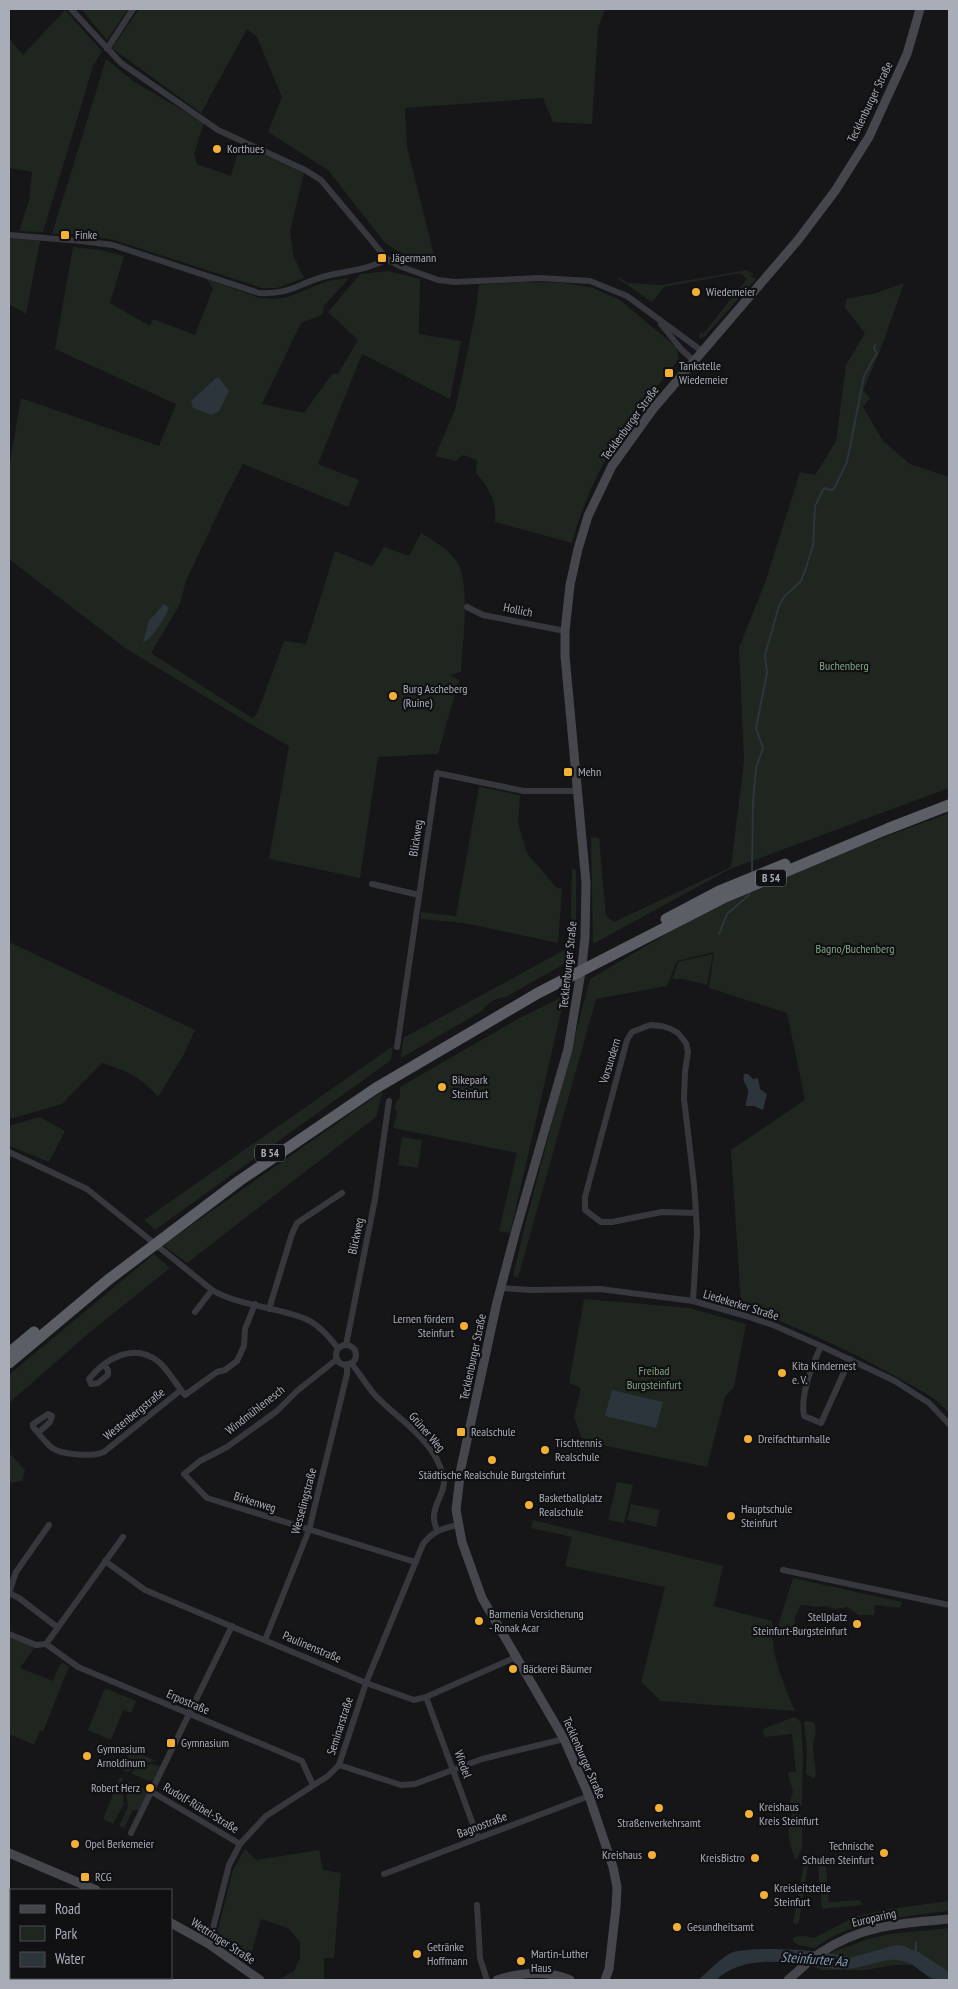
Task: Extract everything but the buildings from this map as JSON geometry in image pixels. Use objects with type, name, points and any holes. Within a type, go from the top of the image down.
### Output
[{"type":"highway","name":"B 54","points":[[9,1353],[73,1300],[234,1178],[374,1082],[520,996],[719,891],[884,822],[949,798]]},
{"type":"highway","name":"B 54","points":[[9,1363],[108,1280],[239,1181],[386,1082],[538,993],[723,898],[949,805]]},
{"type":"main road","name":"Tecklenburger Straße","points":[[606,1980],[617,1887],[613,1867],[588,1796],[564,1739],[482,1598],[458,1525],[456,1502],[501,1288],[568,1049],[578,997],[585,938],[586,883],[565,656],[570,585],[578,549],[595,501],[612,466],[652,409],[798,240],[835,191],[869,137],[907,54],[920,9]]},
{"type":"main road","points":[[9,1853],[94,1889]]},
{"type":"main road","name":"Europaring","points":[[792,1977],[818,1954],[844,1938],[885,1926],[949,1919]]},
{"type":"main road","name":"Wettringer Straße","points":[[172,1924],[209,1944],[260,1980]]},
{"type":"main road","points":[[498,1980],[518,1975],[540,1973],[557,1975],[570,1980]]},
{"type":"street","points":[[71,9],[121,63],[218,130],[305,170],[321,180],[387,260],[422,276],[455,282],[539,278],[590,281],[627,296],[657,320],[702,351]]},
{"type":"street","points":[[107,49],[134,9]]},
{"type":"street","points":[[9,235],[113,245],[259,293],[276,294],[325,276],[372,268],[387,260]]},
{"type":"street","points":[[657,320],[681,349],[694,361]]},
{"type":"street","name":"Hollich","points":[[467,607],[483,615],[566,631]]},
{"type":"street","name":"Blickweg","points":[[397,1048],[437,773],[524,791],[578,791]]},
{"type":"street","points":[[372,884],[419,895]]},
{"type":"street","name":"Vorsundern","points":[[693,1301],[697,1233],[696,1213],[694,1184],[684,1099],[688,1052],[686,1043],[671,1029],[650,1025],[632,1032],[627,1040],[585,1197],[585,1210],[601,1222],[612,1222],[662,1212],[696,1213]]},
{"type":"street","name":"Blickweg","points":[[346,1345],[375,1199],[389,1101]]},
{"type":"street","points":[[9,1152],[82,1185],[212,1290],[306,1320],[321,1329],[338,1348]]},
{"type":"street","points":[[269,1309],[292,1234],[298,1223],[342,1193]]},
{"type":"street","name":"Liedekerker Straße","points":[[501,1288],[531,1290],[600,1289],[693,1301],[773,1325],[850,1359],[913,1391],[929,1403],[949,1424]]},
{"type":"street","points":[[195,1312],[212,1290]]},
{"type":"street","name":"Westenbergstraße","points":[[38,1433],[56,1450],[98,1455],[111,1448],[181,1390],[185,1395],[217,1372],[225,1370],[237,1361],[244,1346],[245,1329],[255,1304]]},
{"type":"street","points":[[338,1348],[346,1345]]},
{"type":"street","name":"Grüner Weg","points":[[346,1345],[352,1347],[356,1355],[349,1364]]},
{"type":"street","points":[[821,1346],[805,1393],[804,1416],[821,1423],[850,1359]]},
{"type":"street","points":[[337,1359],[336,1351],[338,1348]]},
{"type":"street","points":[[104,1365],[115,1356],[124,1354],[132,1353],[148,1357],[161,1364],[181,1390]]},
{"type":"street","name":"Grüner Weg","points":[[337,1359],[342,1364],[349,1364],[375,1394],[407,1423],[434,1454],[445,1480],[443,1491],[434,1513],[437,1530]]},
{"type":"street","name":"Windmühlenesch","points":[[184,1474],[200,1461],[226,1447],[277,1411],[297,1391],[337,1359]]},
{"type":"street","name":"Wesselingstraße","points":[[265,1640],[309,1530],[349,1364]]},
{"type":"street","name":"Birkenweg","points":[[184,1474],[206,1498],[415,1562]]},
{"type":"street","points":[[49,1525],[16,1572],[9,1593],[19,1598],[57,1627]]},
{"type":"street","points":[[437,1530],[458,1525]]},
{"type":"street","name":"Seminarstraße","points":[[209,1944],[229,1865],[240,1844],[266,1816],[328,1776],[339,1765],[366,1683],[415,1562],[423,1544],[437,1530]]},
{"type":"street","points":[[46,1644],[105,1561],[124,1538]]},
{"type":"street","name":"Paulinenstraße","points":[[105,1561],[145,1590],[366,1683],[414,1700],[426,1697],[516,1657]]},
{"type":"street","points":[[783,1570],[949,1605]]},
{"type":"street","points":[[131,1833],[232,1626]]},
{"type":"street","name":"Erpostraße","points":[[9,1634],[36,1645],[46,1644],[78,1667],[302,1761],[313,1785]]},
{"type":"street","name":"Wiedel","points":[[426,1697],[478,1838]]},
{"type":"street","points":[[339,1765],[401,1785],[415,1784],[482,1759],[564,1739]]},
{"type":"street","name":"Rudolf-Rübel-Straße","points":[[152,1792],[240,1844]]},
{"type":"street","name":"Bagnostraße","points":[[384,1874],[588,1796]]},
{"type":"street","points":[[477,1905],[480,1958],[487,1980]]},
{"type":"green space","points":[[81,9],[128,9],[107,40]]},
{"type":"green space","points":[[139,9],[605,9],[598,29],[592,124],[553,122],[543,98],[405,108],[407,147],[435,259],[406,256],[385,243],[328,170],[268,132],[282,97],[257,37],[247,29],[201,113],[112,48]]},
{"type":"green space","points":[[65,10],[102,51],[93,66],[43,232],[19,231],[29,201],[32,172],[9,168],[9,38],[23,55]]},
{"type":"green space","points":[[106,59],[133,81],[204,123],[194,154],[197,164],[231,176],[240,144],[304,173],[290,231],[293,255],[304,278],[277,288],[262,288],[114,240],[79,234],[52,234]]},
{"type":"green space","points":[[9,238],[40,241],[26,314],[9,304]]},
{"type":"green space","points":[[73,247],[101,250],[124,256],[110,303],[150,326],[153,319],[195,335],[213,288],[206,279],[260,298],[273,299],[288,297],[327,281],[349,278],[324,306],[322,315],[301,323],[262,404],[304,413],[332,374],[338,374],[358,340],[328,312],[360,274],[388,271],[420,279],[419,334],[461,341],[450,399],[362,354],[318,464],[359,480],[348,507],[243,464],[186,581],[180,604],[151,653],[252,718],[257,714],[284,641],[306,644],[335,551],[372,566],[384,547],[409,556],[421,533],[439,544],[455,559],[460,569],[465,597],[461,672],[450,675],[459,680],[438,754],[378,757],[360,878],[269,859],[289,746],[125,648],[9,559],[9,468],[21,398],[159,446],[176,404],[55,349]],"holes":[[[216,378],[211,415],[193,408],[193,399]]]},
{"type":"green space","points":[[747,270],[756,279],[705,336],[699,339],[700,332],[703,334],[747,279],[740,273],[664,287],[652,302],[617,278],[628,283],[661,285]]},
{"type":"green space","points":[[521,282],[565,283],[593,288],[620,300],[676,347],[679,359],[639,408],[618,438],[587,497],[572,543],[495,522],[495,508],[491,496],[485,484],[476,473],[477,460],[463,455],[456,461],[435,456],[455,410],[475,316],[479,285]]},
{"type":"green space","name":"Buchenberg","points":[[904,283],[880,351],[863,390],[870,398],[863,407],[883,441],[910,464],[949,477],[949,788],[730,869],[593,944],[591,837],[599,838],[606,916],[614,922],[731,867],[744,760],[739,648],[765,583],[800,472],[815,475],[836,441],[846,365],[865,333],[845,308],[846,299],[876,293]]},
{"type":"green space","points":[[479,787],[520,795],[518,823],[527,853],[556,887],[562,889],[558,943],[464,923],[421,919],[421,912],[456,916]]},
{"type":"green space","name":"Bagno/Buchenberg","points":[[949,813],[949,1413],[927,1394],[863,1359],[802,1330],[741,1305],[731,1150],[805,1100],[787,1013],[709,988],[714,952],[677,961],[667,986],[596,999],[518,1278],[513,1276],[590,979],[695,917],[794,871]]},
{"type":"green space","points":[[572,868],[576,870],[576,930],[573,959],[506,997],[492,1001],[482,1011],[401,1058],[403,1038],[568,948]]},
{"type":"green space","points":[[9,942],[195,1030],[183,1056],[158,1097],[133,1075],[102,1063],[62,1104],[9,1119]]},
{"type":"green space","points":[[713,954],[707,985],[683,979],[672,979],[678,962]]},
{"type":"green space","points":[[562,997],[561,1012],[510,1233],[499,1231],[517,1153],[393,1128],[397,1113],[395,1108],[396,1102],[400,1098],[400,1087],[518,1019]]},
{"type":"green space","points":[[393,1046],[391,1060],[155,1230],[144,1220]]},
{"type":"green space","points":[[383,1091],[376,1117],[187,1263],[163,1245]]},
{"type":"green space","points":[[40,1117],[65,1131],[49,1162],[9,1146],[9,1126]]},
{"type":"green space","points":[[402,1137],[422,1140],[418,1168],[398,1165]]},
{"type":"green space","points":[[154,1254],[170,1268],[90,1332],[9,1403],[9,1375]]},
{"type":"green space","name":"Freibad Burgsteinfurt","points":[[584,1299],[689,1308],[746,1324],[734,1387],[725,1397],[707,1467],[597,1444],[581,1437],[574,1417],[581,1388],[569,1383]]},
{"type":"green space","points":[[9,1453],[25,1470],[22,1481],[9,1483]]},
{"type":"green space","points":[[617,1482],[633,1485],[624,1523],[608,1520]]},
{"type":"green space","points":[[631,1504],[660,1510],[656,1527],[627,1520]]},
{"type":"green space","points":[[533,1520],[723,1566],[714,1606],[772,1621],[775,1657],[795,1711],[661,1701],[641,1682],[665,1587],[565,1566],[572,1537],[531,1528]]},
{"type":"green space","points":[[793,1578],[902,1602],[900,1608],[875,1605],[874,1615],[859,1615],[847,1607],[835,1609],[826,1606],[801,1605],[795,1616],[793,1632],[777,1629]]},
{"type":"green space","points":[[9,1636],[35,1647],[20,1668],[53,1681],[59,1666],[63,1663],[69,1666],[43,1732],[40,1731],[34,1745],[9,1734]]},
{"type":"green space","points":[[105,1688],[136,1701],[131,1713],[123,1710],[111,1740],[88,1730]]},
{"type":"green space","points":[[794,1717],[801,1724],[803,1755],[802,1806],[790,1809],[788,1807],[793,1792],[788,1774],[789,1772],[796,1772],[792,1734],[765,1737],[762,1731],[765,1728]]},
{"type":"green space","points":[[804,1722],[814,1723],[816,1730],[813,1747],[815,1779],[806,1774],[807,1750]]},
{"type":"green space","points":[[130,1750],[157,1761],[138,1764],[128,1772],[123,1770]]},
{"type":"green space","points":[[151,1764],[160,1766],[154,1779],[148,1781],[131,1773],[137,1767]]},
{"type":"green space","points":[[120,1777],[123,1779],[124,1804],[113,1824],[103,1819]]},
{"type":"green space","points":[[127,1781],[148,1791],[139,1810],[133,1810],[124,1828],[119,1826],[128,1807]]},
{"type":"green space","points":[[793,1813],[800,1815],[802,1818],[802,1847],[798,1858],[795,1859],[788,1829]]},
{"type":"green space","points":[[245,1849],[256,1860],[319,1850],[323,1870],[341,1873],[334,1958],[324,1958],[324,1980],[278,1980],[294,1971],[300,1958],[300,1942],[288,1928],[261,1919],[249,1962],[216,1937],[233,1870]]},
{"type":"green space","points":[[806,1854],[809,1858],[799,1923],[795,1924],[793,1922]]},
{"type":"green space","points":[[825,1865],[826,1868],[829,1902],[860,1900],[862,1905],[822,1909],[818,1867]]},
{"type":"green space","points":[[949,1901],[949,1911],[862,1925],[830,1938],[815,1948],[798,1945],[793,1941],[794,1937],[805,1936],[814,1938],[854,1917],[889,1909]]},
{"type":"green space","points":[[949,1928],[949,1980],[932,1980],[913,1965],[893,1965],[866,1970],[821,1970],[812,1966],[836,1950],[867,1939],[890,1934]]},
{"type":"water","points":[[216,378],[219,378],[229,391],[219,411],[211,415],[193,408],[191,401]]},
{"type":"water","points":[[164,604],[169,607],[165,616],[154,633],[143,642],[149,621]]},
{"type":"water","points":[[744,1074],[748,1074],[753,1079],[758,1078],[760,1089],[767,1094],[763,1110],[754,1106],[746,1106],[748,1092]]},
{"type":"water","points":[[612,1390],[663,1402],[656,1428],[605,1416]]},
{"type":"water","name":"Steinfurter Aa","points":[[915,1941],[917,1943],[917,1951],[949,1972],[949,1980],[936,1980],[913,1965],[903,1961],[891,1960],[845,1969],[761,1962],[745,1964],[730,1970],[716,1980],[698,1980],[731,1953],[740,1951],[772,1949],[809,1951],[850,1958],[896,1945],[904,1946],[914,1951]]},
{"type":"waterway","points":[[752,873],[753,803],[756,768],[763,748],[756,728],[767,673],[765,655],[779,606],[784,597],[801,581],[805,571],[813,546],[815,506],[824,488],[834,489],[847,462],[864,376],[877,353],[874,349],[875,345]]},
{"type":"waterway","points":[[719,934],[727,914],[750,892]]},
{"type":"place","name":"Korthues","points":[[217,149]]},
{"type":"place","name":"Finke","points":[[65,235]]},
{"type":"place","name":"Jägermann","points":[[382,258]]},
{"type":"place","name":"Wiedemeier","points":[[696,292]]},
{"type":"place","name":"Tankstelle Wiedemeier","points":[[669,373]]},
{"type":"place","name":"Burg Ascheberg (Ruine)","points":[[393,696]]},
{"type":"place","name":"Mehn","points":[[568,772]]},
{"type":"place","name":"Bikepark Steinfurt","points":[[442,1087]]},
{"type":"place","name":"Lernen fördern Steinfurt","points":[[464,1326]]},
{"type":"place","name":"Kita Kindernest e. V.","points":[[782,1373]]},
{"type":"place","name":"Realschule","points":[[461,1432]]},
{"type":"place","name":"Dreifachturnhalle","points":[[748,1439]]},
{"type":"place","name":"Tischtennis Realschule","points":[[545,1450]]},
{"type":"place","name":"Städtische Realschule Burgsteinfurt","points":[[492,1460]]},
{"type":"place","name":"Basketballplatz Realschule","points":[[529,1505]]},
{"type":"place","name":"Hauptschule Steinfurt","points":[[731,1516]]},
{"type":"place","name":"Barmenia Versicherung - Ronak Acar","points":[[479,1621]]},
{"type":"place","name":"Stellplatz Steinfurt-Burgsteinfurt","points":[[857,1624]]},
{"type":"place","name":"Bäckerei Bäumer","points":[[513,1669]]},
{"type":"place","name":"Gymnasium","points":[[171,1743]]},
{"type":"place","name":"Gymnasium Arnoldinum","points":[[87,1756]]},
{"type":"place","name":"Robert Herz","points":[[150,1788]]},
{"type":"place","name":"Straßenverkehrsamt","points":[[659,1808]]},
{"type":"place","name":"Kreishaus Kreis Steinfurt","points":[[749,1814]]},
{"type":"place","name":"Opel Berkemeier","points":[[75,1844]]},
{"type":"place","name":"Technische Schulen Steinfurt","points":[[884,1853]]},
{"type":"place","name":"Kreishaus","points":[[652,1855]]},
{"type":"place","name":"KreisBistro","points":[[755,1858]]},
{"type":"place","name":"RCG","points":[[85,1877]]},
{"type":"place","name":"Kreisleitstelle Steinfurt","points":[[764,1895]]},
{"type":"place","name":"Gesundheitsamt","points":[[677,1927]]},
{"type":"place","name":"Getränke Hoffmann","points":[[417,1954]]},
{"type":"place","name":"Martin-Luther Haus","points":[[521,1961]]}]
